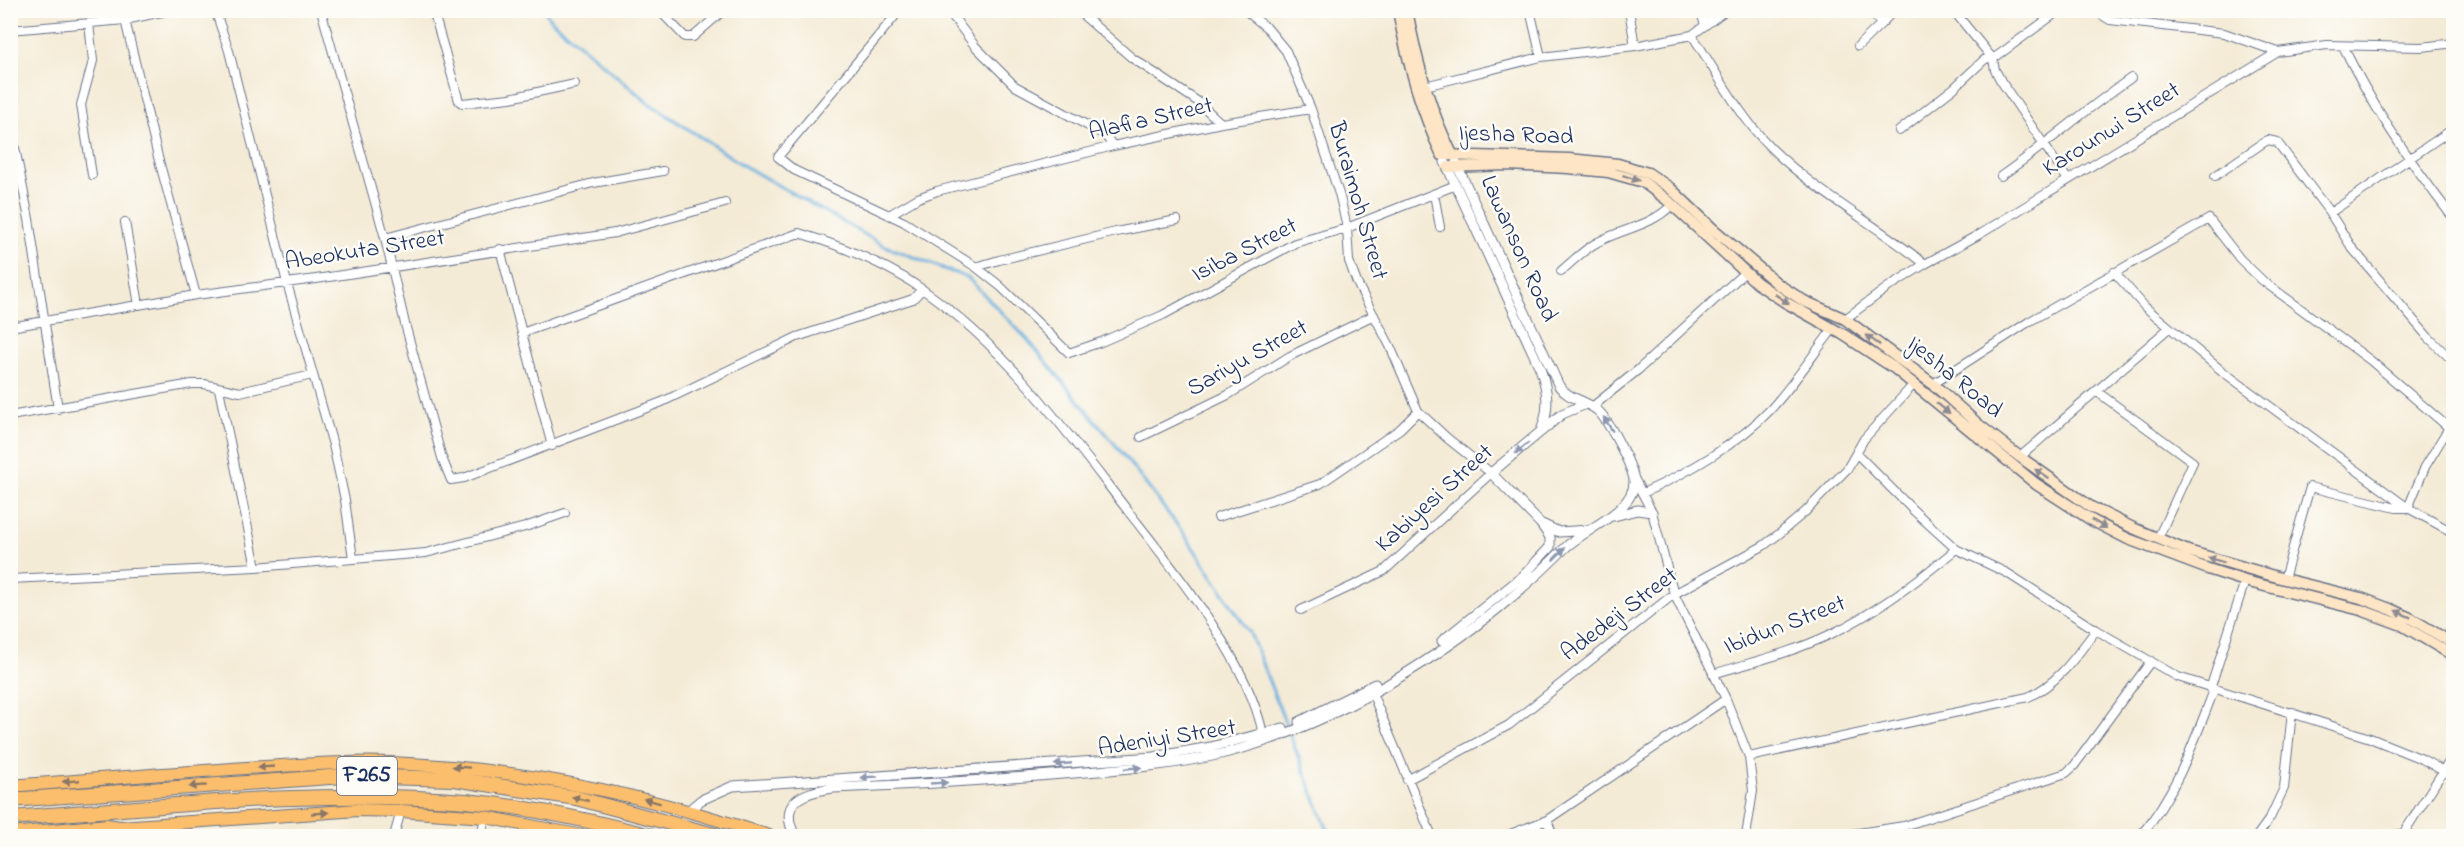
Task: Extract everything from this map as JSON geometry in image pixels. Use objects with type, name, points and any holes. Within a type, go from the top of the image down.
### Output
[{"type":"highway","name":"F265","points":[[10,800],[344,776],[454,779],[576,798],[634,812],[718,837]]},
{"type":"highway","name":"F265","points":[[10,818],[246,801],[342,797],[421,799],[503,806],[573,817],[650,837]]},
{"type":"main road","name":"Lawanson Road","points":[[1398,10],[1408,61],[1432,135],[1447,154]]},
{"type":"main road","name":"Lawanson Road","points":[[1407,10],[1425,86],[1447,154]]},
{"type":"main road","name":"Ijesha Road","points":[[1447,154],[1627,165],[1655,176],[1750,262],[1779,285],[1804,301],[1845,319],[1933,384],[2020,458],[2130,534],[2171,557],[2245,581],[2361,610],[2402,626],[2454,656]]},
{"type":"main road","name":"Ijesha Road","points":[[1452,167],[1568,163],[1633,177],[1654,188],[1745,272],[1785,302],[1894,368],[2036,484],[2084,515],[2130,534],[2158,538],[2188,551],[2283,579],[2361,598],[2412,619],[2454,644]]},
{"type":"main road","points":[[10,786],[240,769],[389,762],[474,768],[549,779],[628,795],[769,837]]},
{"type":"main road","points":[[10,834],[115,831],[358,810],[401,810],[485,817],[575,836]]},
{"type":"street","points":[[10,30],[125,20],[171,10]]},
{"type":"street","points":[[215,10],[229,51],[287,283],[338,467],[353,560]]},
{"type":"street","points":[[321,10],[385,238],[405,324],[449,478],[455,481],[552,446],[662,402],[797,337],[913,299],[922,289]]},
{"type":"street","points":[[433,10],[459,102],[510,98],[575,84]]},
{"type":"street","points":[[659,10],[686,37],[693,37],[724,10]]},
{"type":"street","points":[[900,10],[778,157],[794,170],[904,222],[976,267],[1177,220]]},
{"type":"street","points":[[948,10],[975,46],[1015,87],[1105,135],[1113,146]]},
{"type":"street","points":[[1077,10],[1132,58],[1197,101],[1221,123]]},
{"type":"street","points":[[1245,10],[1268,29],[1286,51],[1311,109]]},
{"type":"street","points":[[1530,10],[1540,57]]},
{"type":"street","points":[[1629,10],[1635,46]]},
{"type":"street","points":[[1700,10],[1705,25]]},
{"type":"street","points":[[1425,86],[1540,57],[1635,46],[1692,35],[1726,10]]},
{"type":"street","points":[[1870,10],[1881,24]]},
{"type":"street","points":[[1858,46],[1894,10]]},
{"type":"street","points":[[1953,10],[1993,59],[2001,81],[2068,180]]},
{"type":"street","points":[[1993,59],[2060,10]]},
{"type":"street","points":[[2094,10],[2110,20],[2224,33],[2278,52]]},
{"type":"street","points":[[125,20],[161,169],[196,295]]},
{"type":"street","points":[[89,22],[93,61],[81,105],[92,175]]},
{"type":"street","points":[[1692,35],[1751,124],[1771,147],[1803,175],[1925,264]]},
{"type":"street","name":"Karounwi Street","points":[[1845,319],[1925,264],[1980,234],[2278,52],[2308,46],[2422,47],[2454,43]]},
{"type":"street","points":[[2343,46],[2357,76],[2408,160],[2454,219]]},
{"type":"street","points":[[1899,131],[1954,88],[1984,60],[1988,57],[1993,59]]},
{"type":"street","points":[[2001,176],[2046,145],[2068,124],[2131,78]]},
{"type":"street","name":"Alafia Street","points":[[889,215],[909,202],[937,191],[1113,146],[1221,123],[1311,109]]},
{"type":"street","name":"Buraimoh Street","points":[[1311,109],[1330,164],[1347,228],[1349,261],[1418,411],[1446,438],[1491,473]]},
{"type":"street","points":[[10,122],[29,219],[58,409]]},
{"type":"street","points":[[2330,213],[2454,128]]},
{"type":"street","points":[[2215,176],[2263,143],[2277,142],[2330,213],[2352,248],[2428,337],[2454,362]]},
{"type":"street","name":"Lawanson Road","points":[[1447,154],[1559,386],[1567,395],[1589,405],[1603,415],[1612,429],[1633,476]]},
{"type":"street","points":[[1452,167],[1456,185],[1540,368],[1548,400],[1548,411],[1540,433]]},
{"type":"street","points":[[385,238],[593,183],[663,171]]},
{"type":"street","name":"Isiba Street","points":[[976,267],[1000,286],[1069,353],[1163,315],[1295,243],[1347,228],[1456,185]]},
{"type":"street","points":[[1434,194],[1440,226]]},
{"type":"street","name":"Abeokuta Street","points":[[10,327],[196,295],[615,232],[724,203]]},
{"type":"street","points":[[1561,271],[1599,241],[1631,230],[1659,216],[1672,205]]},
{"type":"street","points":[[1933,384],[1996,342],[2209,219],[2240,259],[2263,281],[2370,360],[2448,427]]},
{"type":"street","points":[[125,222],[139,304]]},
{"type":"street","points":[[522,333],[799,233],[872,261],[922,289],[975,332],[1026,382],[1177,574],[1230,656],[1258,709],[1266,736]]},
{"type":"street","points":[[500,249],[552,446]]},
{"type":"street","points":[[1589,405],[1638,370],[1745,272]]},
{"type":"street","points":[[2114,272],[2145,307],[2222,371],[2408,508],[2454,533]]},
{"type":"street","name":"Sariyu Street","points":[[1141,437],[1228,395],[1290,356],[1374,315]]},
{"type":"street","points":[[2020,458],[2169,328]]},
{"type":"street","points":[[1642,494],[1698,464],[1753,426],[1781,397],[1833,329]]},
{"type":"street","points":[[10,416],[192,384],[204,384],[240,392],[312,375]]},
{"type":"street","name":"Adedeji Street","points":[[1407,780],[1509,725],[1674,594],[1754,551],[1779,534],[1826,491],[1846,469],[1864,439],[1914,384]]},
{"type":"street","points":[[219,389],[256,567]]},
{"type":"street","points":[[2096,391],[2193,462],[2158,538]]},
{"type":"street","name":"Kabiyesi Street","points":[[1301,610],[1384,571],[1491,473],[1562,414],[1589,405]]},
{"type":"street","points":[[1218,517],[1320,484],[1400,429],[1418,411]]},
{"type":"street","points":[[2408,508],[2425,467],[2454,419]]},
{"type":"street","points":[[1857,454],[1956,549],[2007,573],[2096,630],[2178,677],[2212,690],[2292,712],[2370,738],[2454,777]]},
{"type":"street","points":[[1491,473],[1540,523],[1555,531],[1589,530]]},
{"type":"street","points":[[1633,476],[1652,512],[1674,594],[1726,699],[1749,757],[1753,791],[1746,837]]},
{"type":"street","name":"Adeniyi Street","points":[[795,837],[790,820],[793,806],[802,795],[810,791],[990,781],[1154,766],[1212,756],[1321,715],[1372,693],[1458,638],[1486,617],[1545,569],[1574,540],[1603,521],[1631,498],[1633,476]]},
{"type":"street","points":[[2283,579],[2310,488],[2396,508],[2408,508]]},
{"type":"street","points":[[1603,521],[1626,512],[1644,510],[1652,512]]},
{"type":"street","points":[[10,579],[256,567],[426,553],[525,527],[566,513]]},
{"type":"street","name":"Adeniyi Street","points":[[1321,715],[1382,680],[1452,635],[1506,591],[1550,547],[1550,537],[1540,523]]},
{"type":"street","name":"Ibidun Street","points":[[1713,674],[1777,655],[1839,630],[1901,593],[1956,549]]},
{"type":"street","points":[[2140,837],[2182,773],[2212,690],[2245,581]]},
{"type":"street","points":[[1749,757],[2028,697],[2047,687],[2096,630]]},
{"type":"street","points":[[1839,837],[1904,826],[2067,773],[2151,661]]},
{"type":"street","points":[[1372,693],[1431,837]]},
{"type":"street","points":[[1505,837],[1547,820],[1726,699]]},
{"type":"street","points":[[2257,837],[2270,818],[2284,788],[2292,712]]},
{"type":"street","name":"Adeniyi Street","points":[[688,811],[701,800],[733,786],[1154,757],[1266,736]]},
{"type":"street","points":[[2383,837],[2404,835],[2454,754]]},
{"type":"street","points":[[394,837],[401,810]]},
{"type":"street","points":[[482,837],[485,817]]},
{"type":"street","points":[[1547,820],[1553,837]]},
{"type":"waterway","points":[[545,10],[549,18],[647,102],[746,167],[885,246],[968,278],[1027,339],[1118,448],[1184,534],[1250,633],[1287,727]]},
{"type":"waterway","points":[[1289,733],[1330,836]]}]
